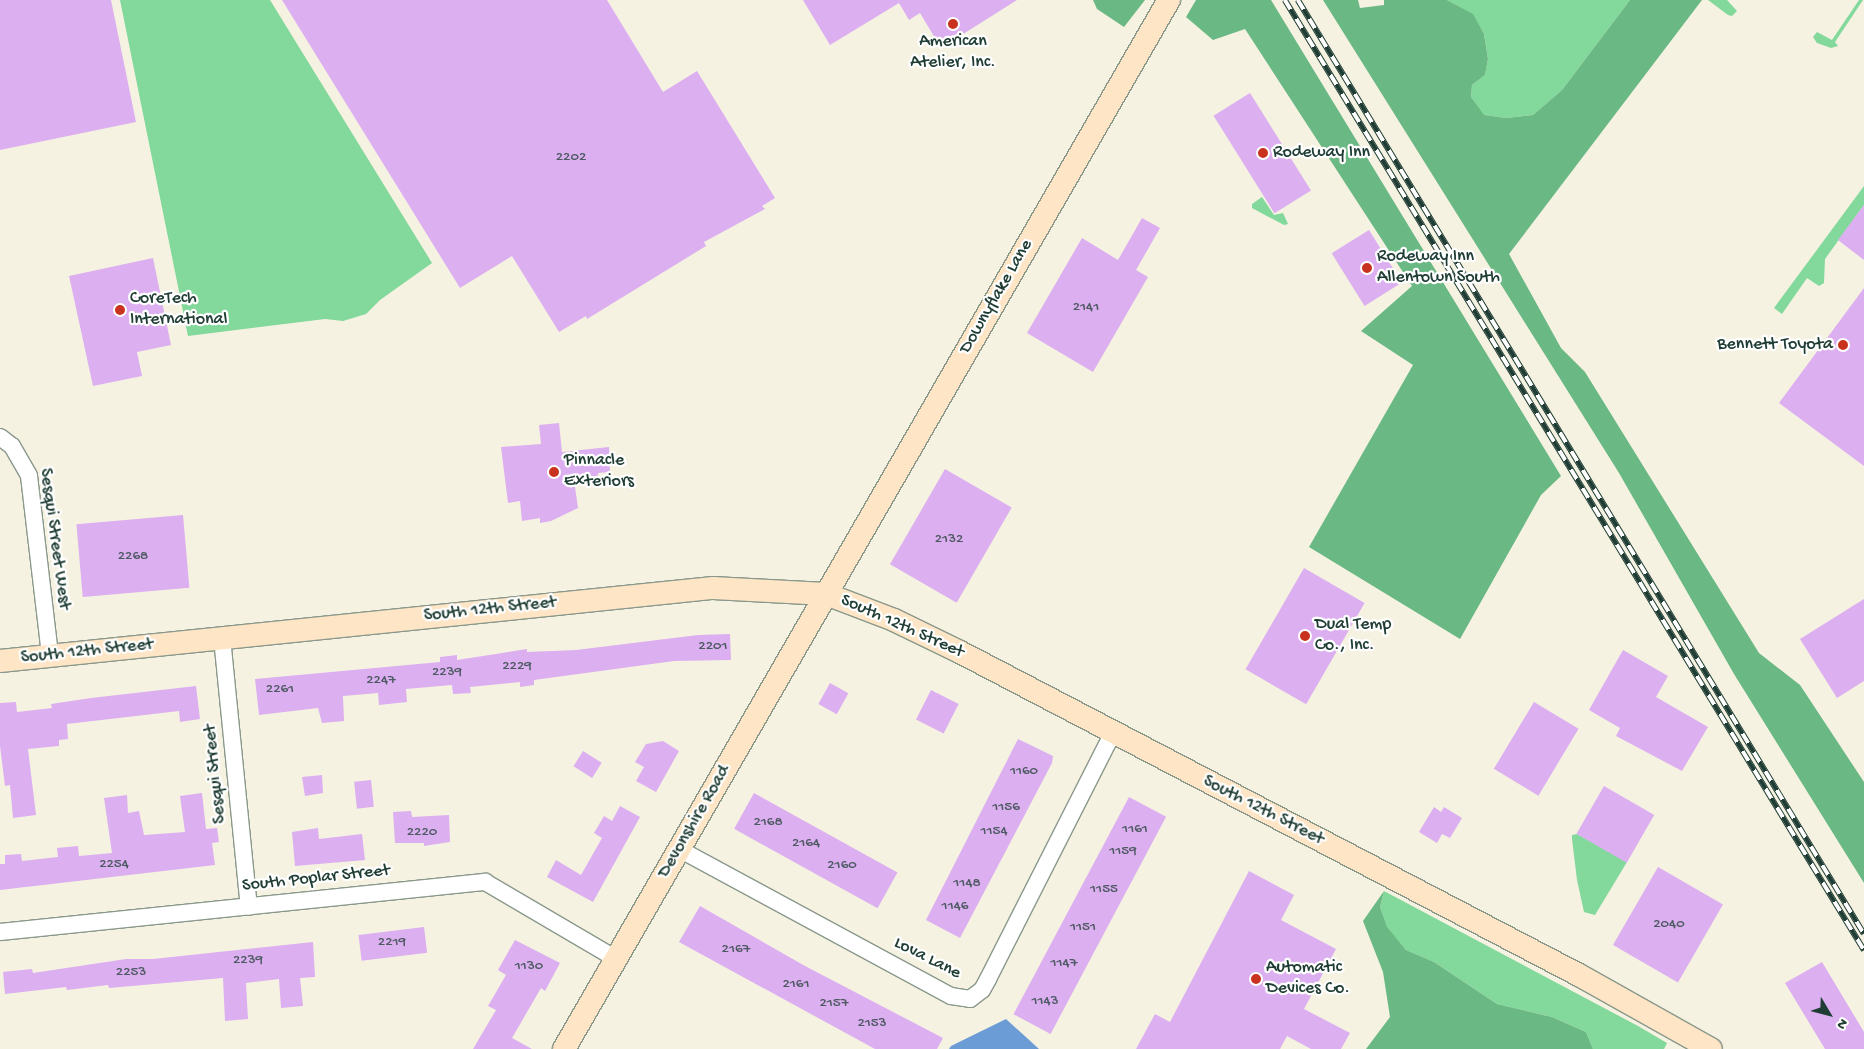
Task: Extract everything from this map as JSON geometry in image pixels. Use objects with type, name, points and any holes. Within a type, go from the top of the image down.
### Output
[{"type":"street","name":"Downyflake Lane","points":[[826,594],[1169,0]]},
{"type":"street","name":"Sesqui Street West","points":[[0,437],[12,446],[29,476],[50,655]]},
{"type":"street","name":"South 12th Street","points":[[0,661],[713,588],[826,594],[894,620],[960,652],[1579,975],[1711,1049]]},
{"type":"street","name":"Devonshire Road","points":[[564,1049],[826,594]]},
{"type":"street","name":"Sesqui Street","points":[[222,638],[248,906]]},
{"type":"street","name":"Lova Lane","points":[[679,849],[951,996],[970,999],[982,990],[988,979],[1114,733]]},
{"type":"street","name":"South Poplar Street","points":[[0,932],[485,882],[616,959]]},
{"type":"green space","points":[[120,0],[270,0],[432,263],[380,300],[366,314],[343,321],[325,319],[188,336]]},
{"type":"green space","points":[[1093,0],[1145,0],[1124,27],[1097,9]]},
{"type":"green space","points":[[1196,0],[1271,0],[1561,476],[1541,495],[1460,639],[1309,547],[1413,365],[1361,331],[1412,286],[1245,29],[1213,40],[1186,17]]},
{"type":"green space","points":[[1323,0],[1358,0],[1360,8],[1384,5],[1384,0],[1447,0],[1473,14],[1484,34],[1488,59],[1485,75],[1472,85],[1471,97],[1484,115],[1506,118],[1533,115],[1562,90],[1630,0],[1702,0],[1509,254],[1561,348],[1585,372],[1759,653],[1800,685],[1864,782],[1864,883],[1734,674],[1619,473]]},
{"type":"green space","points":[[1447,0],[1630,0],[1562,90],[1533,115],[1506,118],[1483,115],[1471,97],[1472,85],[1485,75],[1488,59],[1484,34],[1472,14]]},
{"type":"green space","points":[[1708,0],[1727,0],[1737,11],[1732,16],[1728,15]]},
{"type":"green space","points":[[1859,0],[1863,0],[1835,42],[1838,46],[1831,48],[1817,43],[1813,37],[1817,32],[1832,40]]},
{"type":"green space","points":[[1864,186],[1864,205],[1825,259],[1824,283],[1819,286],[1807,278],[1782,314],[1774,308]]},
{"type":"green space","points":[[1262,197],[1274,215],[1283,213],[1288,224],[1284,225],[1252,208],[1252,204]]},
{"type":"green space","points":[[1577,834],[1627,862],[1595,915],[1584,912],[1577,880],[1572,839],[1572,835]]},
{"type":"green space","points":[[1384,891],[1638,1026],[1667,1043],[1664,1049],[1593,1049],[1586,1032],[1552,1017],[1497,1004],[1434,962],[1406,950],[1387,928],[1380,907]]},
{"type":"green space","points":[[1384,891],[1380,907],[1387,927],[1406,950],[1434,962],[1497,1004],[1552,1017],[1586,1032],[1593,1049],[1366,1049],[1390,1017],[1383,972],[1363,921]]},
{"type":"water","points":[[1006,1019],[1039,1049],[949,1049],[951,1046]]},
{"type":"building","points":[[0,0],[111,0],[136,122],[0,150]]},
{"type":"building","points":[[282,0],[607,0],[663,92],[697,71],[775,198],[762,206],[765,209],[704,242],[706,246],[587,319],[586,316],[559,332],[512,256],[460,288]]},
{"type":"building","name":"American Atelier, Inc.","points":[[803,0],[1017,0],[941,48],[920,13],[909,20],[899,3],[830,45]]},
{"type":"building","name":"Rodeway Inn","points":[[1250,93],[1311,191],[1274,213],[1214,116]]},
{"type":"building","points":[[1864,205],[1864,260],[1838,240]]},
{"type":"building","points":[[1142,218],[1160,228],[1136,270],[1148,277],[1093,372],[1027,333],[1082,238],[1118,260]]},
{"type":"building","name":"Rodeway Inn Allentown South","points":[[1369,230],[1402,283],[1365,306],[1332,253]]},
{"type":"building","name":"CoreTech International","points":[[153,258],[171,345],[137,352],[142,376],[93,386],[69,276]]},
{"type":"building","name":"Bennett Toyota","points":[[1864,288],[1864,466],[1779,403]]},
{"type":"building","name":"Pinnacle Exteriors","points":[[559,423],[562,452],[609,447],[610,472],[598,473],[598,478],[574,480],[578,508],[551,521],[540,523],[540,518],[522,521],[520,501],[508,503],[501,447],[541,444],[539,425]]},
{"type":"building","points":[[945,469],[1012,508],[957,603],[890,564]]},
{"type":"building","points":[[183,515],[189,588],[83,597],[76,524]]},
{"type":"building","name":"Dual Temp Co., Inc.","points":[[1304,568],[1365,603],[1306,704],[1246,669]]},
{"type":"building","points":[[1864,599],[1864,681],[1837,698],[1800,639]]},
{"type":"building","points":[[730,634],[731,660],[674,661],[534,680],[534,685],[520,687],[520,682],[470,687],[471,693],[453,694],[452,685],[406,689],[407,702],[379,705],[378,693],[343,696],[344,721],[322,723],[318,708],[259,715],[255,679],[440,662],[440,657],[457,655],[457,660],[527,649],[527,652],[576,650],[698,635]]},
{"type":"building","points":[[1623,650],[1668,676],[1656,697],[1708,727],[1682,771],[1616,736],[1620,728],[1589,710]]},
{"type":"building","points":[[830,683],[848,693],[837,714],[818,704]]},
{"type":"building","points":[[196,686],[200,719],[180,722],[179,711],[67,724],[68,739],[59,740],[59,746],[28,749],[36,815],[13,818],[10,785],[5,786],[0,746],[0,703],[16,702],[17,712],[52,708],[51,704],[91,698]]},
{"type":"building","points":[[931,690],[959,704],[944,733],[916,719]]},
{"type":"building","points":[[1534,702],[1579,729],[1538,796],[1494,769]]},
{"type":"building","points":[[1018,739],[1053,756],[1052,763],[960,938],[926,920]]},
{"type":"building","points":[[663,741],[679,751],[656,792],[636,781],[644,767],[635,762],[646,744]]},
{"type":"building","points":[[583,751],[602,763],[592,778],[573,766]]},
{"type":"building","points":[[322,775],[323,793],[305,796],[302,777]]},
{"type":"building","points":[[371,780],[374,807],[357,809],[354,782]]},
{"type":"building","points":[[1604,786],[1654,815],[1627,863],[1576,834]]},
{"type":"building","points":[[202,793],[206,829],[217,828],[219,842],[212,843],[215,865],[0,890],[0,864],[5,864],[5,855],[21,854],[22,861],[58,857],[57,848],[78,846],[79,856],[112,853],[104,798],[127,795],[128,813],[139,811],[144,835],[185,832],[180,796]]},
{"type":"building","points":[[754,793],[897,873],[878,908],[734,829]]},
{"type":"building","points":[[1129,797],[1166,817],[1051,1034],[1014,1014]]},
{"type":"building","points":[[620,806],[640,817],[593,902],[547,877],[556,860],[581,875],[602,838],[594,833],[604,816],[612,821]]},
{"type":"building","points":[[1434,807],[1441,812],[1444,807],[1462,818],[1450,838],[1442,834],[1437,843],[1419,832]]},
{"type":"building","points":[[411,811],[412,817],[449,815],[450,842],[424,846],[424,843],[395,843],[393,812]]},
{"type":"building","points":[[318,828],[319,839],[362,834],[365,860],[295,866],[292,832]]},
{"type":"building","points":[[1658,867],[1723,904],[1678,982],[1613,945]]},
{"type":"building","name":"Automatic Devices Co.","points":[[1249,871],[1294,895],[1281,920],[1336,949],[1304,1009],[1350,1033],[1341,1049],[1311,1049],[1287,1036],[1280,1049],[1136,1049],[1155,1014],[1170,1022]]},
{"type":"building","points":[[700,906],[805,966],[943,1038],[937,1049],[875,1049],[679,942]]},
{"type":"building","points":[[424,927],[427,953],[362,961],[358,935]]},
{"type":"building","points":[[515,940],[560,963],[545,991],[541,988],[512,1038],[532,1049],[473,1049],[496,1010],[488,1006],[506,975],[498,970]]},
{"type":"building","points":[[313,942],[315,977],[300,978],[303,1006],[281,1008],[279,979],[246,983],[248,1019],[225,1021],[223,978],[109,988],[108,985],[67,990],[66,987],[5,994],[3,972],[32,969],[33,973],[126,959],[153,959]]},
{"type":"building","points":[[1822,962],[1864,1032],[1864,1049],[1825,1049],[1785,983]]},
{"type":"railway","points":[[1285,0],[1864,950]]},
{"type":"railway","points":[[1298,0],[1864,934]]},
{"type":"place","name":"American Atelier, Inc.","points":[[953,24]]},
{"type":"place","name":"Rodeway Inn","points":[[1263,153]]},
{"type":"place","name":"Rodeway Inn Allentown South","points":[[1367,268]]},
{"type":"place","name":"CoreTech International","points":[[120,310]]},
{"type":"place","name":"Bennett Toyota","points":[[1843,345]]},
{"type":"place","name":"Pinnacle Exteriors","points":[[554,472]]},
{"type":"place","name":"Dual Temp Co., Inc.","points":[[1305,636]]},
{"type":"place","name":"Automatic Devices Co.","points":[[1256,979]]}]
